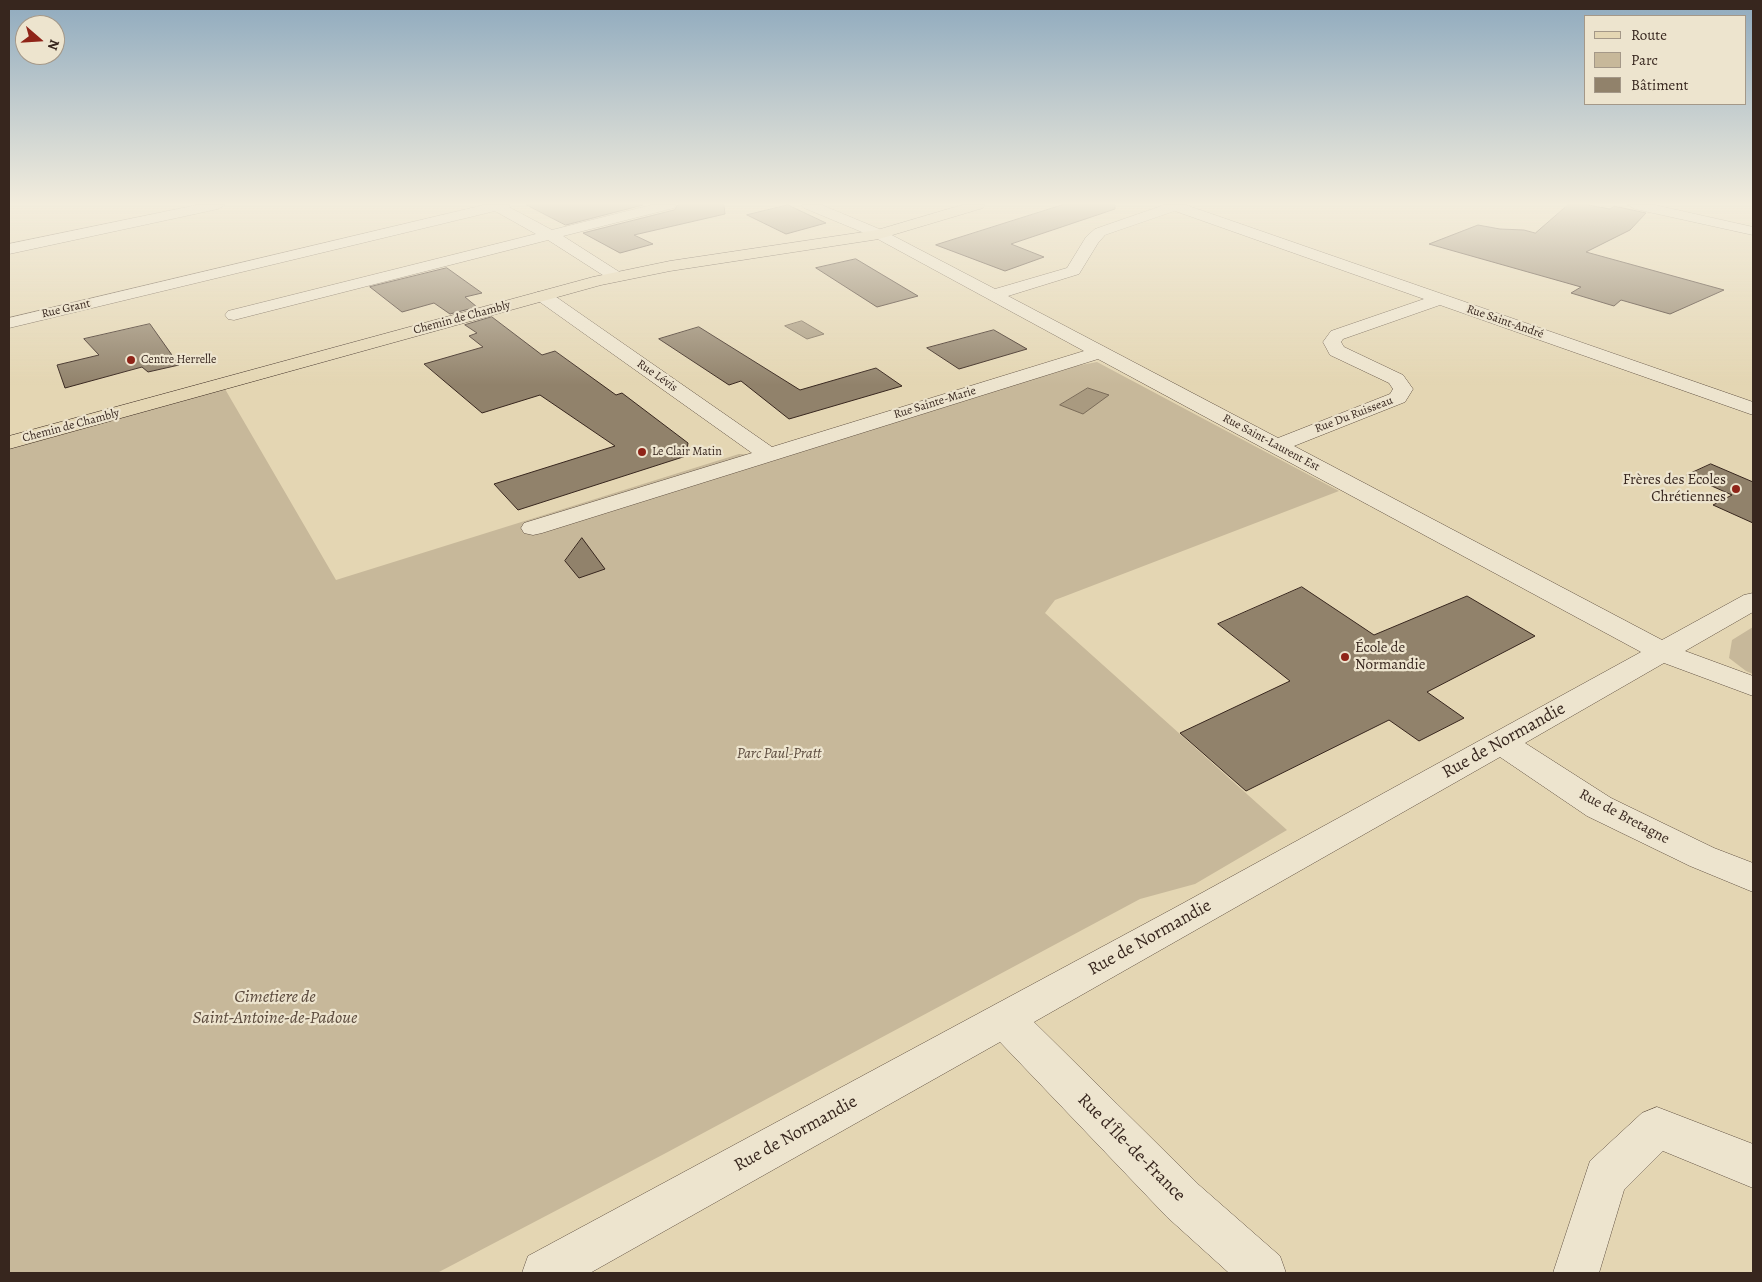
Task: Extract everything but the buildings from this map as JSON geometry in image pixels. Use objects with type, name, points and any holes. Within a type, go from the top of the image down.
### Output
[{"type":"main road","name":"Chemin de Chambly","points":[[9,428],[642,265]]},
{"type":"main road","name":"Chemin de Chambly","points":[[9,443],[544,296],[610,273]]},
{"type":"street","name":"Rue Grant","points":[[9,323],[252,265]]},
{"type":"street","points":[[234,315],[429,265]]},
{"type":"street","points":[[597,265],[610,273]]},
{"type":"street","name":"Rue Saint-Laurent Est","points":[[935,265],[1663,652],[1753,687]]},
{"type":"street","points":[[992,295],[1073,271],[1078,265]]},
{"type":"street","name":"Rue Saint-André","points":[[1343,265],[1753,409]]},
{"type":"street","name":"Rue Lévis","points":[[544,296],[770,455]]},
{"type":"street","name":"Rue Du Ruisseau","points":[[1276,446],[1398,398],[1403,389],[1396,379],[1337,351],[1332,342],[1337,335],[1441,299]]},
{"type":"street","name":"Rue Sainte-Marie","points":[[533,528],[1100,352]]},
{"type":"street","name":"Rue de Normandie","points":[[545,1273],[1753,601]]},
{"type":"street","name":"Rue de Bretagne","points":[[1501,742],[1599,807],[1702,857],[1753,878]]},
{"type":"street","name":"Rue d'Île-de-France","points":[[1004,1019],[1184,1201],[1263,1273]]},
{"type":"street","points":[[1576,1273],[1606,1177],[1657,1128],[1753,1166]]},
{"type":"green space","points":[[1097,362],[1339,491],[1055,600],[1045,613],[1287,830],[1195,884],[1140,899],[664,1154],[437,1273],[9,1273],[9,449],[225,389],[336,580],[739,454],[770,455],[1022,376]]},
{"type":"green space","points":[[1753,627],[1753,674],[1729,658],[1732,640]]},
{"type":"shaded area","points":[[802,321],[824,334],[807,339],[785,326]]},
{"type":"shaded area","points":[[1088,388],[1109,395],[1083,414],[1060,405]]},
{"type":"place","name":"Centre Herrelle","points":[[131,360]]},
{"type":"place","name":"Le Clair Matin","points":[[642,452]]},
{"type":"place","name":"Frères des Ecoles Chrétiennes","points":[[1736,489]]},
{"type":"place","name":"École de Normandie","points":[[1345,657]]},
{"type":"park label","name":"Parc Paul-Pratt","points":[[779,754]]},
{"type":"park label","name":"Cimetiere de Saint-Antoine-de-Padoue","points":[[275,1008]]}]
